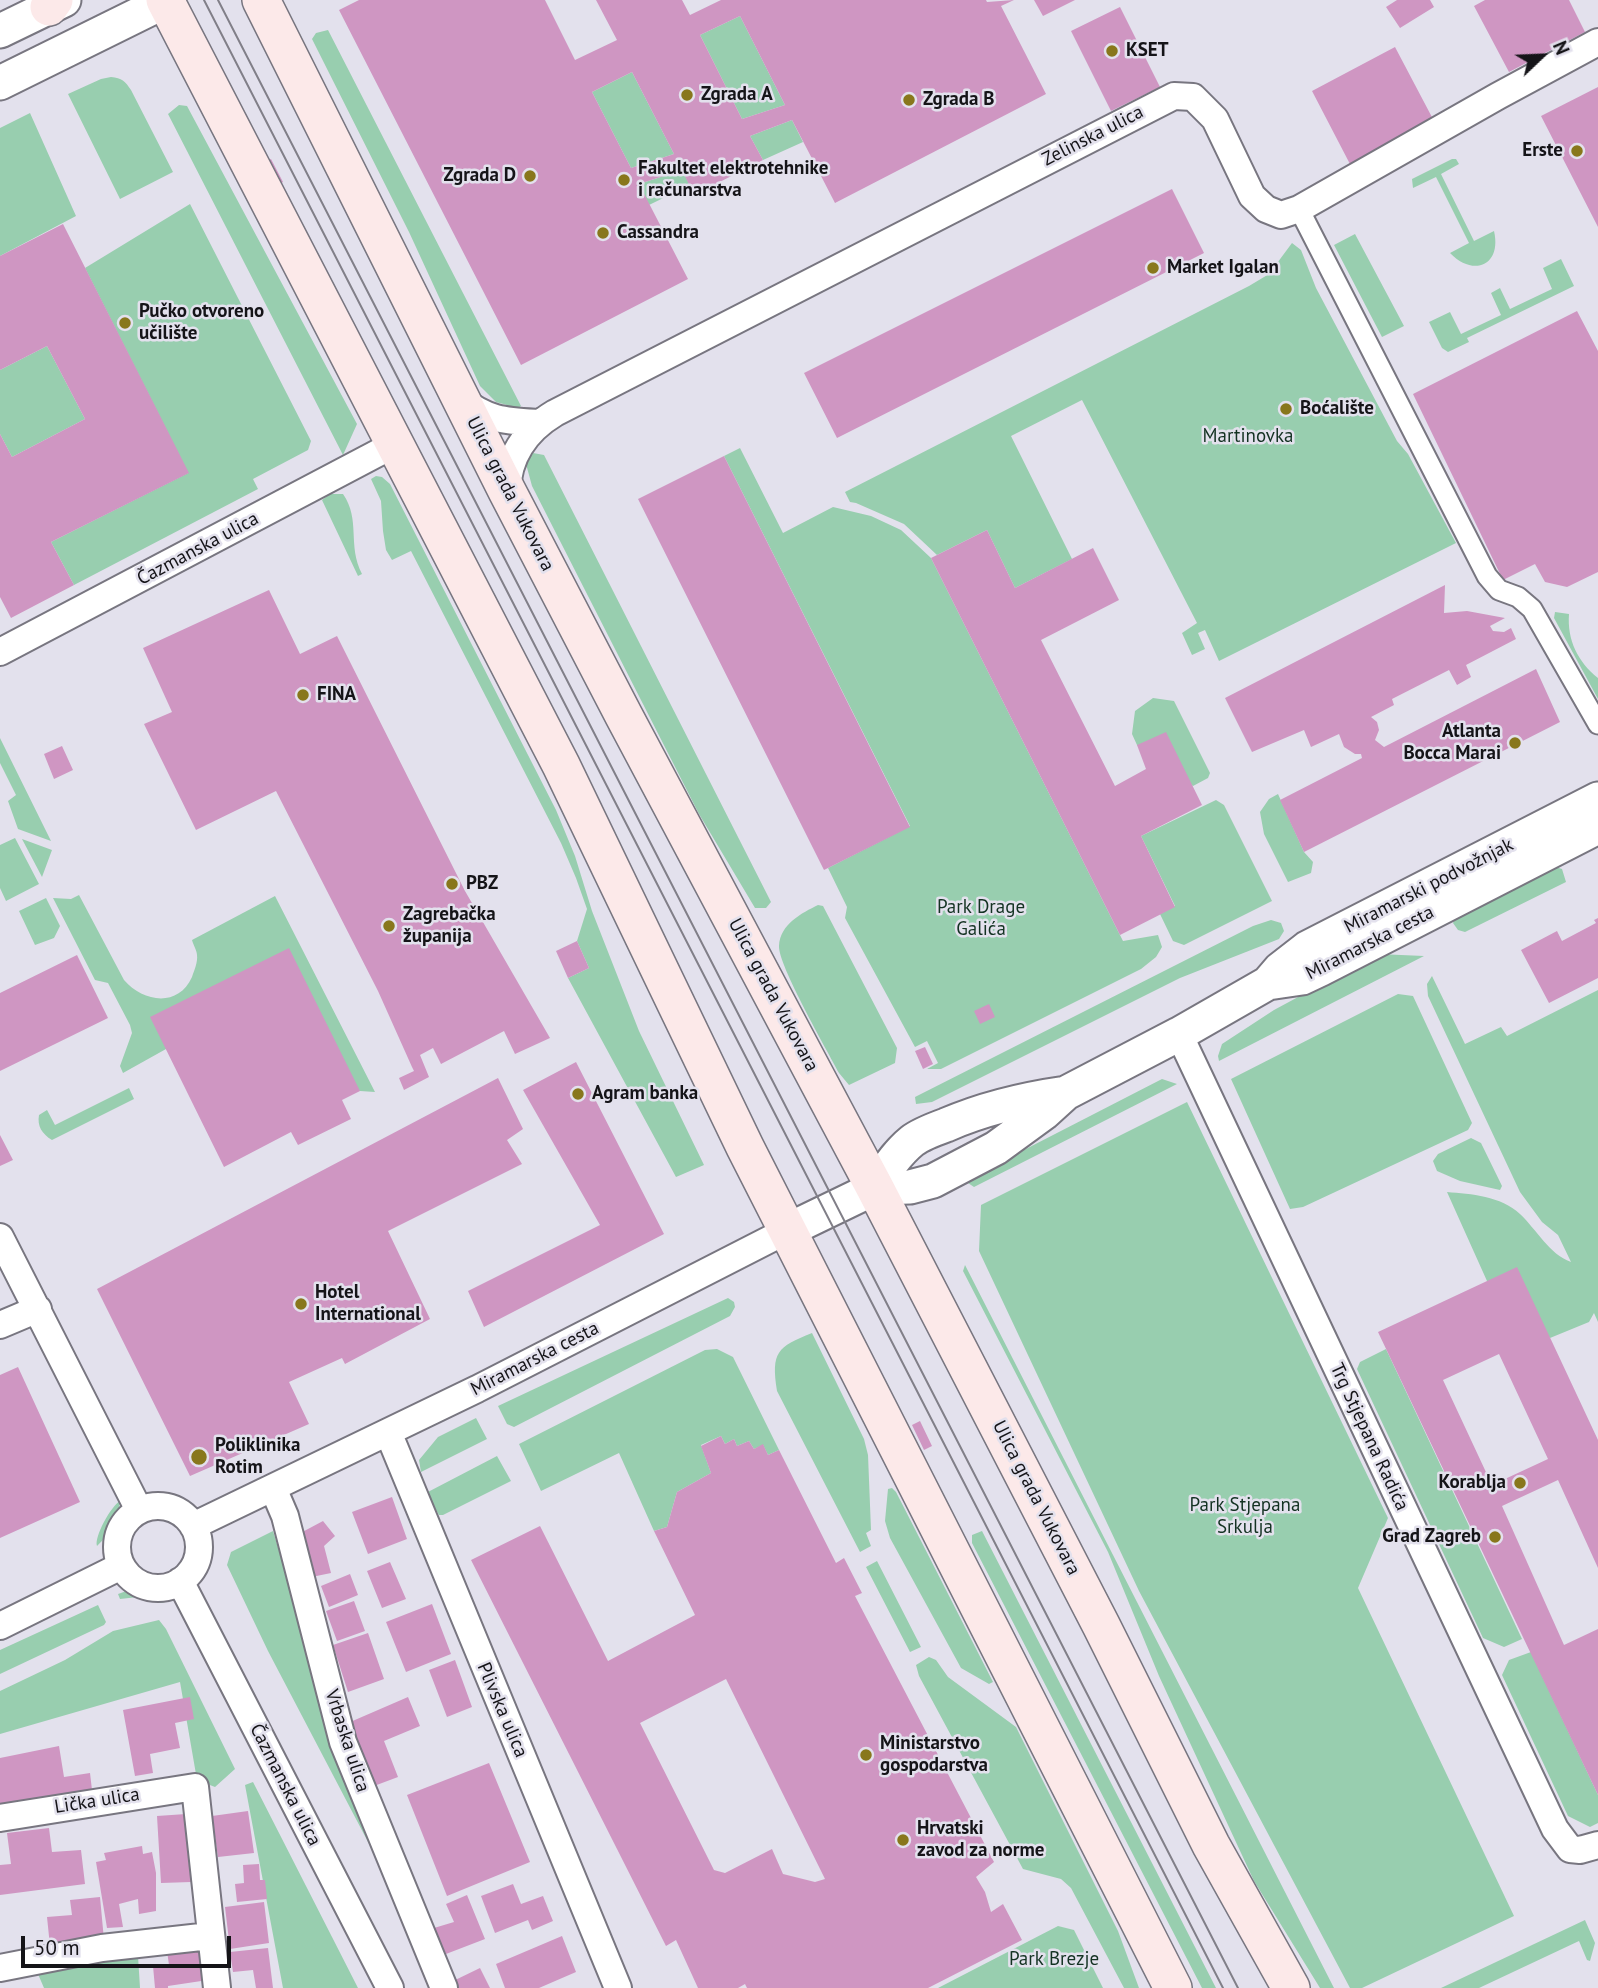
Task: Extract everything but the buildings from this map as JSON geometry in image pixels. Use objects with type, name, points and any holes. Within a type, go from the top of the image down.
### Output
[{"type":"main road","points":[[166,0],[561,765],[786,1231],[1173,1988]]},
{"type":"main road","name":"Ulica grada Vukovara","points":[[261,0],[624,716],[875,1188],[1212,1845],[1292,1988]]},
{"type":"street","points":[[0,83],[166,0]]},
{"type":"street","points":[[0,31],[55,2]]},
{"type":"street","name":"Zelinska ulica","points":[[508,491],[511,461],[540,423],[555,413],[1174,96],[1193,97],[1215,119],[1252,196],[1266,209],[1281,215],[1299,209],[1598,42]]},
{"type":"street","points":[[1299,209],[1487,576],[1499,590],[1518,597],[1532,608],[1598,724]]},
{"type":"street","points":[[461,399],[475,411],[503,421],[540,423]]},
{"type":"street","name":"Čazmanska ulica","points":[[0,652],[395,444]]},
{"type":"street","name":"Miramarski podvožnjak","points":[[1268,983],[1280,969],[1307,948],[1598,799]]},
{"type":"street","name":"Miramarska cesta","points":[[193,1526],[388,1432],[875,1188],[910,1187],[933,1181],[996,1148],[1029,1125],[1066,1093],[1179,1034],[1268,983],[1302,978],[1598,827]]},
{"type":"street","name":"Trg Stjepana Radića","points":[[1179,1034],[1555,1829],[1570,1849],[1580,1850],[1598,1845]]},
{"type":"street","name":"Miramarska cesta","points":[[875,1188],[897,1156],[913,1140],[929,1132],[978,1111],[1031,1098],[1066,1093]]},
{"type":"street","points":[[0,1237],[139,1510]]},
{"type":"street","points":[[0,1325],[38,1309]]},
{"type":"street","name":"Plivska ulica","points":[[388,1432],[618,1988]]},
{"type":"street","name":"Vrbaska ulica","points":[[273,1488],[285,1516],[343,1742],[444,1988]]},
{"type":"street","points":[[150,1506],[175,1509],[193,1526],[198,1538],[195,1565],[180,1581],[163,1588],[149,1587],[137,1582],[121,1566],[117,1551],[118,1538],[122,1527],[139,1510],[150,1506]]},
{"type":"street","points":[[0,1626],[121,1566]]},
{"type":"street","name":"Čazmanska ulica","points":[[180,1581],[390,1988]]},
{"type":"street","name":"Lička ulica","points":[[0,1818],[195,1787],[210,1936]]},
{"type":"street","points":[[0,1968],[102,1948],[210,1936],[217,1988]]},
{"type":"green space","points":[[740,16],[785,105],[742,119],[700,35]]},
{"type":"green space","points":[[328,30],[521,406],[518,408],[496,402],[480,386],[409,232],[312,39],[316,33]]},
{"type":"green space","points":[[632,72],[674,154],[631,168],[592,92]]},
{"type":"green space","points":[[111,77],[123,80],[131,90],[173,172],[120,199],[68,94]]},
{"type":"green space","points":[[179,105],[187,106],[357,424],[343,455],[168,114]]},
{"type":"green space","points":[[30,113],[76,216],[0,256],[0,128]]},
{"type":"green space","points":[[792,120],[803,142],[763,160],[750,136]]},
{"type":"green space","points":[[1456,159],[1459,164],[1441,174],[1474,241],[1494,231],[1494,253],[1484,264],[1468,265],[1450,253],[1469,243],[1436,177],[1413,188],[1412,179]]},
{"type":"green space","points":[[682,170],[690,185],[649,205],[639,184]]},
{"type":"green space","points":[[190,204],[311,441],[308,450],[253,479],[258,489],[74,585],[51,542],[188,473],[85,268]]},
{"type":"green space","points":[[1355,234],[1404,326],[1382,337],[1334,245]]},
{"type":"green space","name":"Martinovka","points":[[1292,243],[1301,250],[1316,288],[1397,441],[1408,454],[1456,543],[1219,661],[1205,630],[1198,633],[1205,649],[1192,655],[1182,633],[1197,623],[1082,400],[1011,436],[1072,559],[1015,588],[987,530],[937,555],[904,524],[850,502],[845,492],[1249,286],[1269,274]]},
{"type":"green space","points":[[1561,259],[1574,286],[1467,338],[1469,342],[1448,352],[1442,348],[1429,322],[1450,312],[1461,334],[1501,315],[1491,293],[1500,288],[1510,309],[1552,289],[1543,268]]},
{"type":"green space","points":[[47,346],[85,419],[12,457],[0,434],[0,370]]},
{"type":"green space","name":"Park Drage Galića","points":[[740,448],[783,533],[833,507],[871,516],[901,530],[931,558],[1123,941],[1158,935],[1162,947],[1156,957],[1141,969],[941,1069],[927,1069],[938,1063],[927,1041],[915,1047],[845,918],[847,907],[828,868],[910,826],[724,456]]},
{"type":"green space","points":[[533,453],[544,455],[771,902],[766,908],[755,908],[699,814],[532,486],[526,464]]},
{"type":"green space","points":[[382,477],[390,484],[556,810],[639,1031],[704,1165],[676,1177],[568,978],[589,968],[577,941],[587,909],[576,878],[561,843],[411,551],[392,560],[386,550],[381,501],[371,479]]},
{"type":"green space","points":[[330,494],[343,494],[348,504],[353,523],[355,553],[362,574],[358,576],[322,500]]},
{"type":"green space","points":[[1555,612],[1569,614],[1570,633],[1575,650],[1598,678],[1598,699],[1554,618]]},
{"type":"green space","points":[[1153,698],[1174,701],[1210,773],[1208,778],[1193,786],[1137,745],[1132,734],[1135,711]]},
{"type":"green space","points":[[0,738],[51,841],[18,829],[8,801],[16,795],[0,763]]},
{"type":"green space","points":[[1278,794],[1304,852],[1313,862],[1311,873],[1288,882],[1264,834],[1260,812],[1269,799]]},
{"type":"green space","points":[[1216,800],[1224,805],[1272,901],[1184,945],[1173,941],[1160,914],[1175,906],[1141,836]]},
{"type":"green space","points":[[15,838],[39,884],[6,901],[0,888],[0,845]]},
{"type":"green space","points":[[22,839],[52,850],[42,877]]},
{"type":"green space","points":[[1549,865],[1562,869],[1566,882],[1465,932],[1458,930],[1453,923],[1457,912]]},
{"type":"green space","points":[[79,895],[124,980],[141,993],[160,998],[178,994],[192,977],[197,958],[192,940],[275,896],[375,1092],[166,1049],[123,1073],[120,1066],[132,1033],[130,1025],[108,983],[95,980],[53,898],[71,899]]},
{"type":"green space","points":[[46,898],[60,926],[54,938],[35,945],[19,911]]},
{"type":"green space","points":[[818,905],[823,906],[897,1048],[895,1063],[849,1085],[839,1073],[804,1008],[786,971],[779,946],[783,931],[788,925]]},
{"type":"green space","points":[[1271,920],[1281,923],[1284,931],[1279,939],[1180,978],[932,1102],[916,1104],[915,1097],[1253,926]]},
{"type":"green space","points":[[1378,954],[1424,956],[1219,1061],[1222,1044],[1274,1010]]},
{"type":"green space","points":[[1432,976],[1465,1044],[1501,1027],[1507,1036],[1598,990],[1598,1322],[1594,1313],[1589,1322],[1550,1338],[1487,1281],[1447,1192],[1485,1197],[1504,1203],[1520,1214],[1550,1248],[1571,1262],[1558,1235],[1542,1222],[1520,1192],[1428,996],[1427,984]]},
{"type":"green space","points":[[1398,994],[1413,996],[1472,1123],[1468,1130],[1303,1207],[1290,1209],[1231,1079]]},
{"type":"green space","points":[[1162,1079],[1177,1084],[974,1187],[968,1183],[985,1170]]},
{"type":"green space","points":[[129,1088],[134,1099],[52,1140],[41,1129],[39,1115],[47,1110],[55,1125]]},
{"type":"green space","name":"Park Stjepana Srkulja","points":[[1187,1102],[1388,1518],[1358,1588],[1514,1916],[1362,1988],[1350,1988],[1139,1591],[979,1251],[981,1205]]},
{"type":"green space","points":[[1471,1138],[1481,1143],[1502,1186],[1500,1190],[1460,1181],[1437,1171],[1433,1161],[1438,1154]]},
{"type":"green space","points":[[965,1265],[1334,1988],[1320,1988],[1254,1881],[1159,1676],[1108,1552],[963,1271]]},
{"type":"green space","points":[[728,1298],[734,1302],[735,1307],[730,1316],[514,1427],[507,1424],[498,1406]]},
{"type":"green space","points":[[812,1333],[864,1439],[868,1455],[871,1530],[866,1533],[871,1546],[860,1552],[777,1391],[775,1367],[779,1353],[791,1342]]},
{"type":"green space","points":[[717,1349],[733,1357],[779,1450],[768,1455],[763,1445],[754,1449],[749,1441],[737,1446],[734,1439],[725,1444],[721,1436],[701,1445],[711,1473],[677,1492],[667,1527],[654,1531],[619,1453],[541,1491],[519,1444],[705,1350]]},
{"type":"green space","points":[[1386,1349],[1522,1639],[1504,1647],[1483,1638],[1357,1369],[1360,1362]]},
{"type":"green space","points":[[476,1418],[487,1439],[421,1472],[419,1460],[438,1437]]},
{"type":"green space","points":[[497,1456],[511,1481],[439,1515],[426,1493]]},
{"type":"green space","points":[[892,1488],[993,1682],[989,1684],[961,1668],[890,1538],[885,1521],[888,1489]]},
{"type":"green space","points":[[120,1501],[113,1526],[97,1546],[104,1522]]},
{"type":"green space","points":[[273,1531],[322,1693],[378,1861],[268,1651],[227,1565],[231,1552]]},
{"type":"green space","points":[[982,1531],[1216,1988],[1202,1988],[972,1543],[972,1535]]},
{"type":"green space","points":[[877,1561],[921,1647],[910,1652],[866,1567]]},
{"type":"green space","points":[[138,1587],[153,1590],[169,1601],[161,1603],[138,1597],[120,1599],[118,1594]]},
{"type":"green space","points":[[98,1605],[106,1622],[104,1625],[0,1674],[0,1650]]},
{"type":"green space","points":[[159,1620],[166,1629],[235,1769],[215,1787],[197,1780],[180,1682],[0,1734],[0,1691],[65,1660],[113,1631]]},
{"type":"green space","points":[[1531,1652],[1598,1795],[1598,1823],[1590,1827],[1568,1816],[1502,1675],[1509,1660]]},
{"type":"green space","points":[[929,1657],[936,1660],[948,1677],[1016,1727],[1118,1931],[1139,1988],[1124,1988],[1071,1888],[1061,1879],[1023,1869],[919,1676],[916,1665]]},
{"type":"green space","points":[[253,1782],[358,1988],[283,1988],[245,1785]]},
{"type":"green space","points":[[1585,1920],[1595,1943],[1590,1961],[1587,1960],[1579,1941],[1479,1988],[1441,1988]]},
{"type":"green space","name":"Park Brezje","points":[[1058,1926],[1074,1930],[1103,1988],[938,1988]]},
{"type":"green space","points":[[138,1956],[140,1988],[44,1988],[38,1974]]},
{"type":"tram line","points":[[204,0],[1223,1988]]},
{"type":"tram line","points":[[218,0],[1238,1988]]},
{"type":"place","name":"KSET","points":[[1112,51]]},
{"type":"place","name":"Zgrada A","points":[[687,95]]},
{"type":"place","name":"Zgrada B","points":[[909,100]]},
{"type":"place","name":"Erste","points":[[1577,151]]},
{"type":"place","name":"Zgrada D","points":[[530,176]]},
{"type":"place","name":"Fakultet elektrotehnike i računarstva","points":[[624,180]]},
{"type":"place","name":"Cassandra","points":[[603,233]]},
{"type":"place","name":"Market Igalan","points":[[1153,268]]},
{"type":"place","name":"Pučko otvoreno učilište","points":[[125,323]]},
{"type":"place","name":"Boćalište","points":[[1286,409]]},
{"type":"place","name":"FINA","points":[[303,695]]},
{"type":"place","name":"Atlanta Bocca Marai","points":[[1515,743]]},
{"type":"place","name":"PBZ","points":[[452,884]]},
{"type":"place","name":"Zagrebačka županija","points":[[389,926]]},
{"type":"place","name":"Agram banka","points":[[578,1094]]},
{"type":"place","name":"Hotel International","points":[[301,1304]]},
{"type":"place","name":"Poliklinika Rotim","points":[[199,1457]]},
{"type":"place","name":"Korablja","points":[[1520,1483]]},
{"type":"place","name":"Grad Zagreb","points":[[1495,1537]]},
{"type":"place","name":"Ministarstvo gospodarstva","points":[[866,1755]]},
{"type":"place","name":"Hrvatski zavod za norme","points":[[903,1840]]}]
